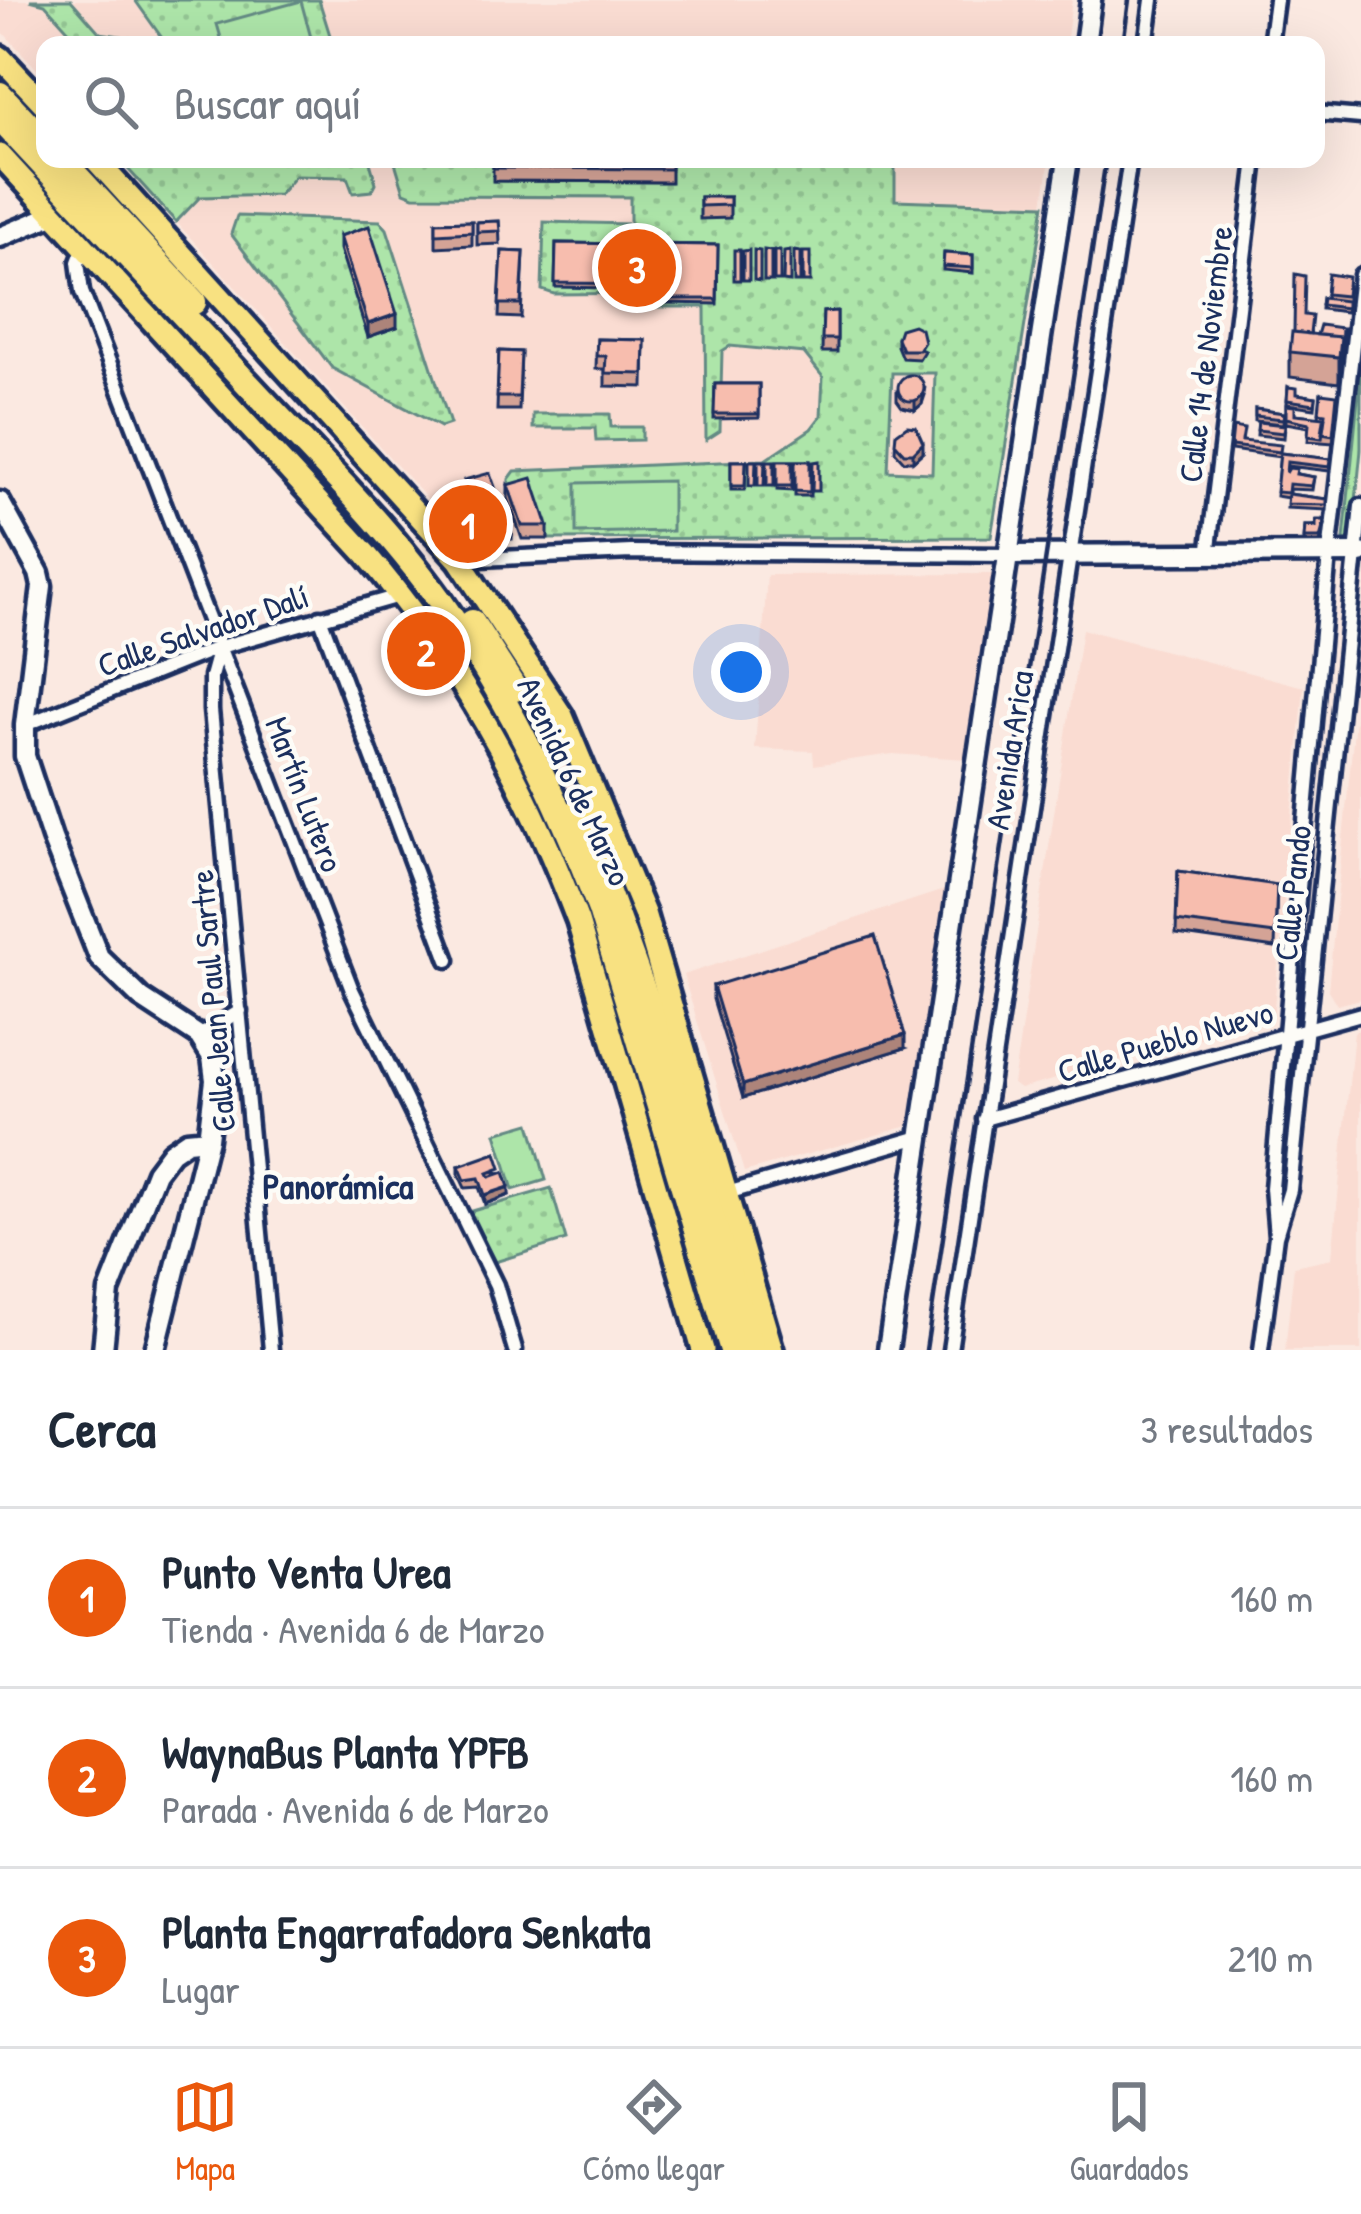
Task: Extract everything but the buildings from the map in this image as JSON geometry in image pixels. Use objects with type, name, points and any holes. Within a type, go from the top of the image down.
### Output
[{"type":"highway","points":[[0,94],[36,132]]},
{"type":"highway","name":"Avenida 6 de Marzo","points":[[0,119],[36,157]]},
{"type":"highway","name":"Avenida 6 de Marzo","points":[[46,168],[349,492],[447,610],[530,745],[600,910],[732,1350]]},
{"type":"highway","name":"Avenida 6 de Marzo","points":[[69,168],[360,482],[455,598],[546,742],[591,838],[646,1000],[752,1350]]},
{"type":"main road","points":[[1085,36],[1091,0]]},
{"type":"main road","points":[[0,57],[36,95]]},
{"type":"main road","name":"Avenida 6 de Marzo","points":[[0,155],[401,595],[477,703],[553,853],[578,921],[703,1350]]},
{"type":"main road","name":"Avenida 6 de Marzo","points":[[103,168],[459,560],[562,716],[644,914],[772,1350]]},
{"type":"main road","name":"Avenida Arica","points":[[888,1350],[1067,168]]},
{"type":"main road","points":[[0,237],[55,214]]},
{"type":"main road","points":[[0,502],[42,586],[25,756],[99,957],[141,998],[199,1036],[212,1057],[215,1080],[208,1139],[155,1350]]},
{"type":"main road","points":[[1009,555],[1359,553]]},
{"type":"main road","points":[[103,1350],[109,1292],[156,1172],[187,1141],[208,1139]]},
{"type":"street","points":[[1147,36],[1152,0]]},
{"type":"street","points":[[1271,36],[1276,0]]},
{"type":"street","points":[[1325,114],[1361,117]]},
{"type":"street","name":"Avenida Arica","points":[[950,1350],[1129,168]]},
{"type":"street","name":"Calle 14 de Noviembre","points":[[1208,556],[1255,168]]},
{"type":"street","name":"Martín Lutero","points":[[85,246],[78,262],[82,292],[352,990],[496,1286],[515,1350]]},
{"type":"street","name":"Calle Pando","points":[[1276,1236],[1272,1188],[1285,1036],[1329,555],[1361,275]]},
{"type":"street","name":"Calle Pando","points":[[1261,1350],[1276,1236],[1290,1190],[1361,506]]},
{"type":"street","points":[[459,560],[631,552],[1009,555]]},
{"type":"street","name":"Calle Salvador Dalí","points":[[25,724],[220,647],[401,595]]},
{"type":"street","points":[[320,617],[448,960]]},
{"type":"street","name":"Calle Jean Paul Sartre","points":[[220,647],[211,676],[211,710],[271,1350]]},
{"type":"street","points":[[199,1036],[240,1011]]},
{"type":"street","name":"Calle Pueblo Nuevo","points":[[984,1119],[1361,1015]]},
{"type":"street","points":[[727,1193],[920,1137]]},
{"type":"shaded area","points":[[0,0],[1072,0],[1067,36],[36,36],[36,68],[0,29]]},
{"type":"shaded area","points":[[127,168],[1049,168],[991,537],[462,537]]},
{"type":"shaded area","points":[[993,574],[966,759],[893,754],[814,765],[813,751],[755,749],[767,575]]},
{"type":"shaded area","points":[[1082,629],[1304,687],[1273,1018],[1020,1089],[1013,1084]]},
{"type":"shaded area","points":[[1361,659],[1361,999],[1337,1005],[1328,990]]},
{"type":"shaded area","points":[[947,889],[912,1125],[744,1172],[683,975]]},
{"type":"shaded area","points":[[1361,1029],[1361,1350],[1285,1350],[1294,1266],[1332,1258],[1354,1032]]},
{"type":"green space","points":[[30,0],[71,0],[100,33],[120,36],[74,36],[45,4]]},
{"type":"green space","points":[[135,0],[319,0],[330,36],[161,36]]},
{"type":"green space","points":[[301,1],[311,36],[220,36],[217,24]]},
{"type":"green space","points":[[127,168],[372,168],[376,183],[372,191],[353,193],[347,177],[295,176],[279,195],[200,197],[176,222]]},
{"type":"green space","points":[[397,168],[494,168],[494,181],[670,182],[671,168],[895,168],[895,200],[1044,205],[991,537],[548,539],[532,492],[508,498],[509,479],[515,471],[765,460],[811,429],[821,416],[823,377],[804,353],[730,346],[722,351],[720,431],[706,440],[705,307],[659,307],[658,293],[554,294],[542,290],[544,222],[630,224],[630,197],[414,196],[404,192]],"holes":[[[892,373],[935,373],[932,473],[888,471]]]},
{"type":"green space","points":[[237,216],[380,221],[387,229],[450,424],[441,427],[332,368],[231,234]]},
{"type":"green space","points":[[1361,368],[1361,450],[1352,541],[1347,542],[1344,539]]},
{"type":"green space","points":[[533,414],[610,414],[611,427],[642,427],[642,440],[596,441],[595,428],[533,428]]},
{"type":"green space","points":[[672,481],[672,531],[576,533],[576,483]]},
{"type":"green space","points":[[530,1123],[546,1180],[513,1190],[496,1133]]},
{"type":"green space","points":[[551,1188],[566,1240],[495,1262],[469,1212]]},
{"type":"railway","points":[[1124,36],[1129,0]]},
{"type":"railway","points":[[926,1350],[1105,168]]},
{"type":"place","name":"Planta Engarrafadora Senkata","points":[[637,268]]},
{"type":"place","name":"Punto Venta Urea","points":[[468,524]]},
{"type":"place","name":"WaynaBus Planta YPFB","points":[[426,651]]},
{"type":"district","name":"Panorámica","points":[[338,1186]]}]
